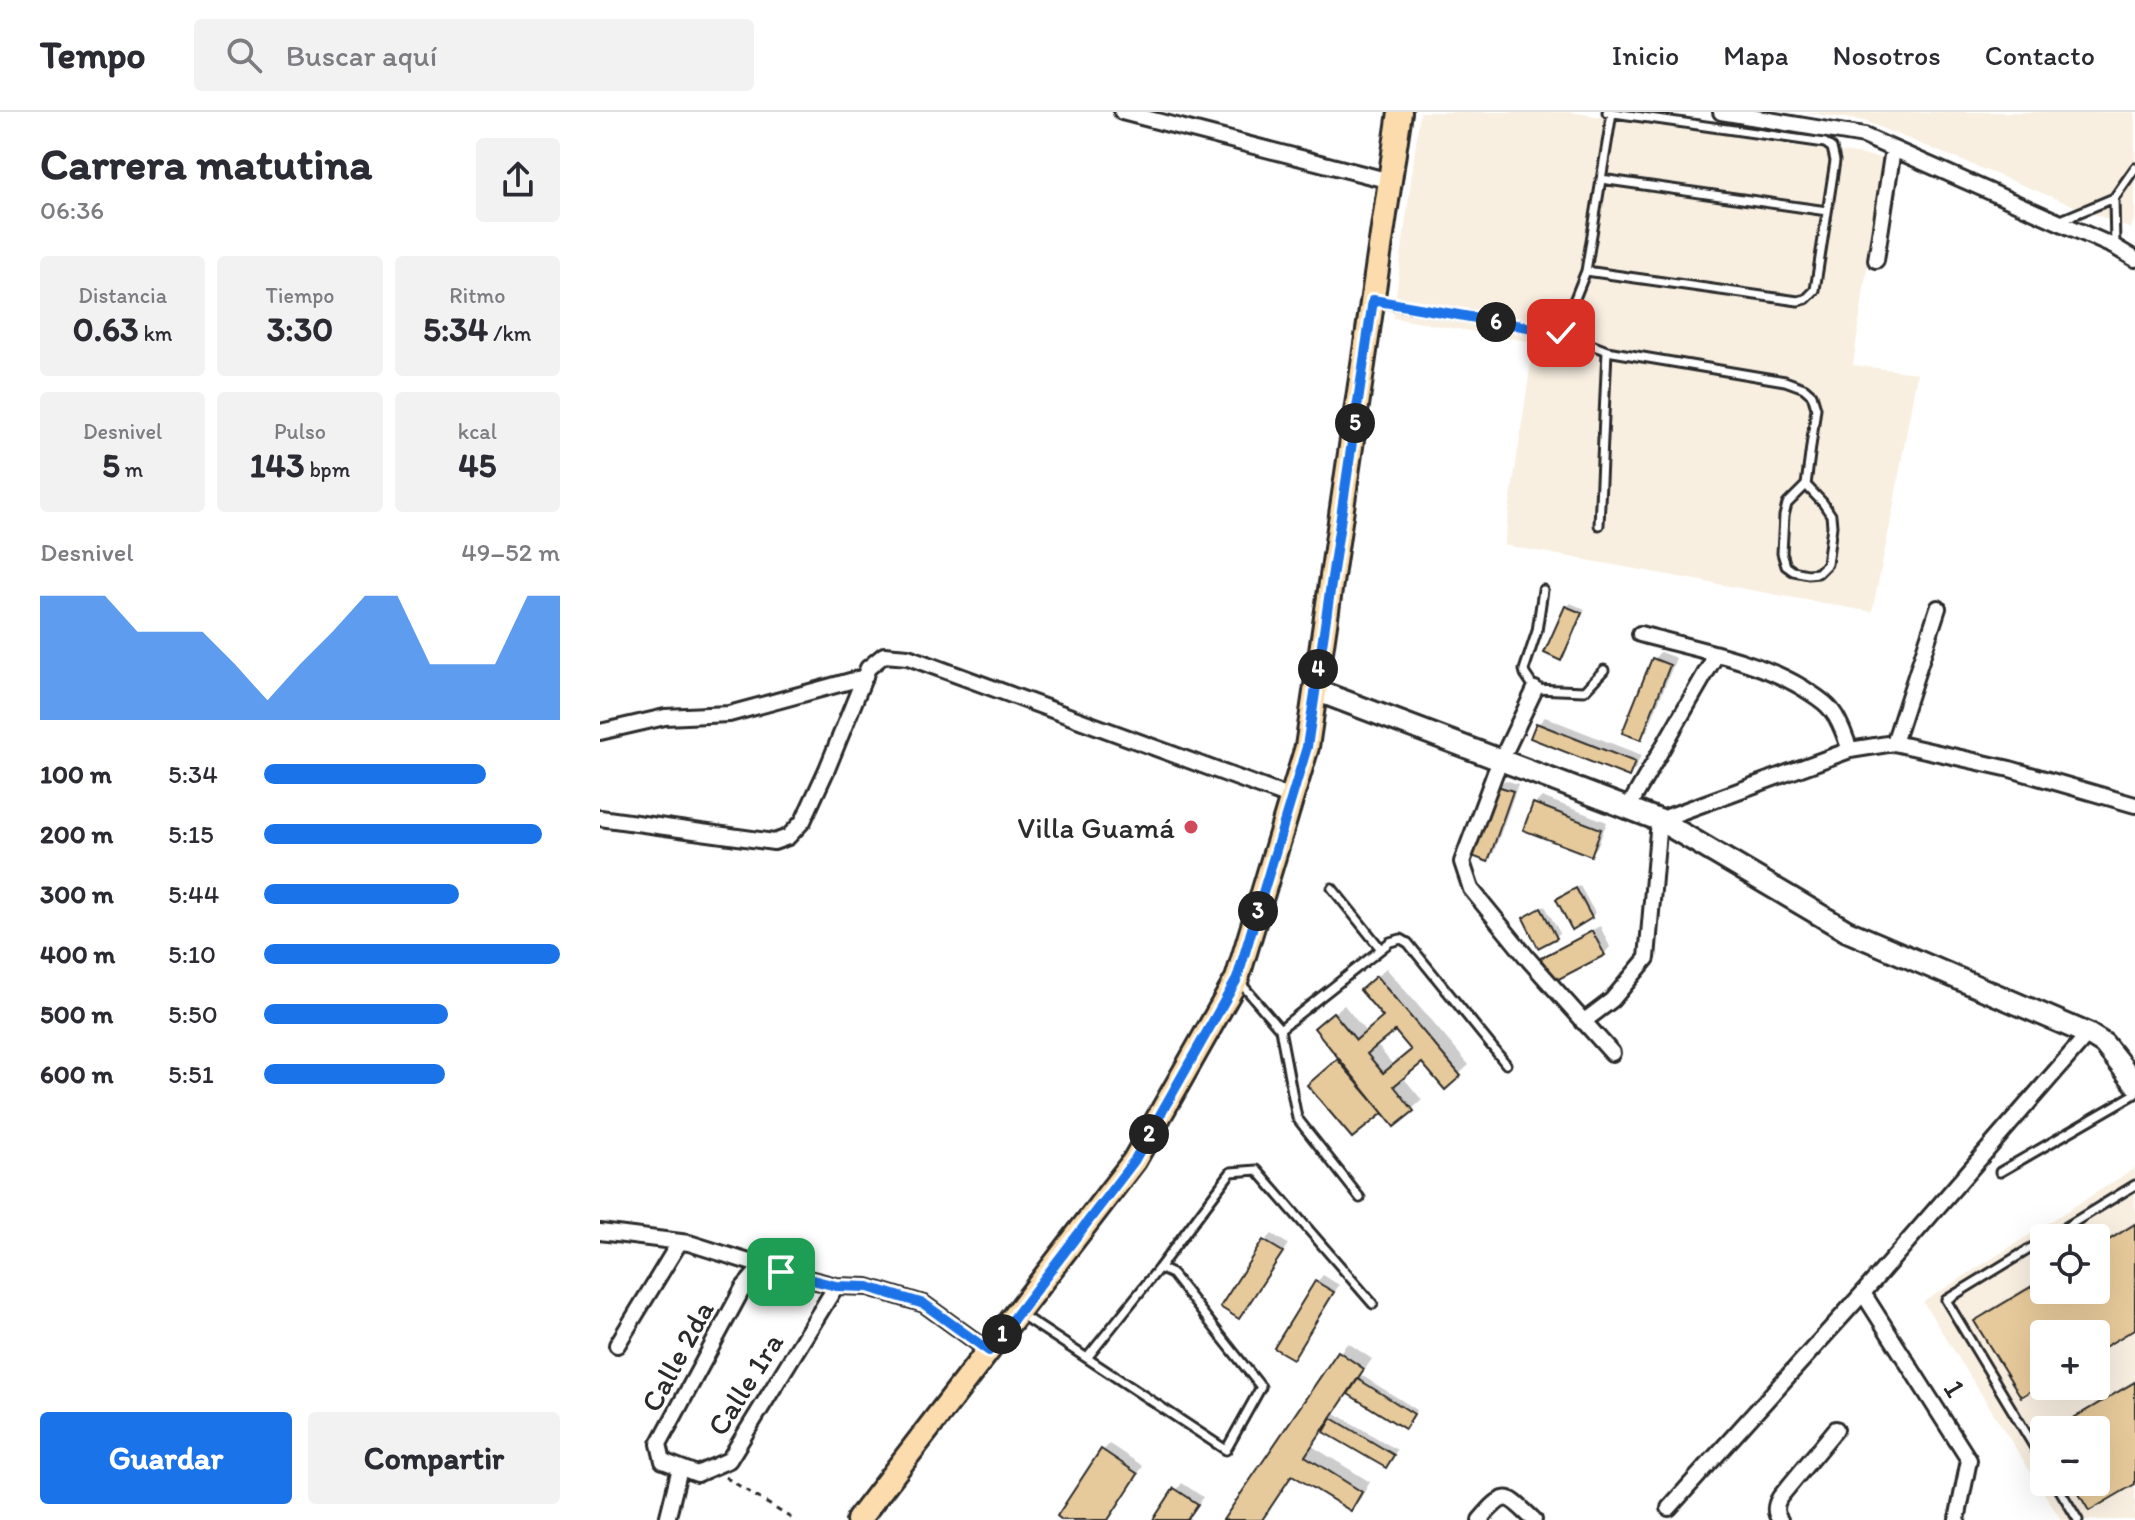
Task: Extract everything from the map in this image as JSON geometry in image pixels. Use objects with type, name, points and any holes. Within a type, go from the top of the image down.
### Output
[{"type":"main road","points":[[858,1520],[1134,1161],[1237,979],[1307,747],[1400,112]]},
{"type":"street","points":[[1122,112],[1390,181]]},
{"type":"street","points":[[1721,112],[1864,136],[2115,247],[2135,259]]},
{"type":"street","points":[[1876,260],[1893,149]]},
{"type":"street","points":[[1894,743],[1938,608]]},
{"type":"street","points":[[1640,634],[1753,665],[1785,677],[1821,699],[1833,711],[1850,750]]},
{"type":"street","points":[[600,818],[774,842],[788,837],[803,821],[868,668],[884,655],[908,657],[1292,798]]},
{"type":"street","points":[[1628,808],[1716,655]]},
{"type":"street","points":[[600,732],[665,717],[729,714],[865,677]]},
{"type":"street","points":[[1535,689],[1501,760],[1462,862],[1471,889],[1612,1053]]},
{"type":"street","points":[[1315,690],[1659,820],[1847,931],[2088,1034],[2104,1044],[2134,1084]]},
{"type":"street","points":[[1659,820],[1850,750],[1894,743],[2010,769],[2135,805]]},
{"type":"street","points":[[1583,1022],[1612,1000],[1647,958],[1659,820]]},
{"type":"street","points":[[1669,1508],[1863,1293],[2088,1034]]},
{"type":"street","points":[[600,1232],[689,1243],[836,1286],[868,1287],[924,1304],[989,1351]]},
{"type":"street","points":[[617,1345],[679,1243]]},
{"type":"street","name":"Calle 2da","points":[[680,1468],[663,1461],[659,1444],[743,1288],[763,1265]]},
{"type":"street","name":"Calle 1ra","points":[[680,1468],[697,1474],[729,1460],[836,1286]]},
{"type":"street","name":"1","points":[[1863,1293],[1969,1460],[1957,1520]]},
{"type":"street","points":[[1780,1520],[1776,1513],[1777,1503],[1836,1429]]},
{"type":"street","points":[[667,1520],[680,1468]]},
{"type":"street","points":[[1480,1520],[1498,1501],[1508,1498],[1534,1520]]},
{"type":"lane","points":[[1561,333],[1586,271],[1610,112],[1825,143],[1832,148],[1835,161],[1815,290],[1806,299],[1798,301],[1586,271]]},
{"type":"lane","points":[[2057,222],[2114,198],[2135,168]]},
{"type":"lane","points":[[1601,179],[1827,211]]},
{"type":"lane","points":[[2114,198],[2115,247]]},
{"type":"lane","points":[[1373,300],[1561,333],[1607,351],[1785,381],[1804,388],[1812,395],[1816,408],[1806,485],[1787,504],[1782,553],[1786,566],[1808,574],[1818,573],[1827,564],[1832,526],[1831,515],[1806,485]]},
{"type":"lane","points":[[1599,525],[1607,351]]},
{"type":"lane","points":[[1543,590],[1537,631],[1524,670],[1535,689],[1584,691],[1604,670]]},
{"type":"lane","points":[[1332,888],[1381,949]]},
{"type":"lane","points":[[1280,1029],[1396,939],[1405,941],[1506,1064]]},
{"type":"lane","points":[[1237,979],[1280,1029],[1297,1118],[1360,1198]]},
{"type":"lane","points":[[2000,1172],[2134,1084]]},
{"type":"lane","points":[[1087,1358],[1231,1172],[1257,1170],[1373,1304]]},
{"type":"lane","points":[[2071,1224],[2135,1185]]},
{"type":"lane","points":[[2030,1249],[1946,1300],[2030,1440]]},
{"type":"lane","points":[[1018,1313],[1226,1450],[1261,1387],[1172,1274],[1159,1268]]},
{"type":"lane","points":[[2063,1496],[2078,1520]]},
{"type":"path","points":[[713,1467],[794,1520]]},
{"type":"shaded area","points":[[1420,112],[1569,112],[1883,158],[1853,365],[1917,373],[1872,612],[1504,545],[1534,342],[1393,318]]},
{"type":"shaded area","points":[[1802,112],[2135,112],[2135,215],[2131,229],[1864,121]]},
{"type":"shaded area","points":[[2135,1168],[2135,1520],[2061,1520],[2046,1496],[2110,1496],[2110,1416],[2030,1416],[2030,1471],[1923,1302],[2030,1234],[2030,1304],[2110,1304],[2110,1224],[2046,1224]]},
{"type":"building","points":[[1565,606],[1582,613],[1561,661],[1544,653]]},
{"type":"building","points":[[1652,658],[1670,665],[1641,740],[1622,733]]},
{"type":"building","points":[[1536,723],[1635,762],[1629,777],[1530,738]]},
{"type":"building","points":[[1497,786],[1513,791],[1488,862],[1472,856]]},
{"type":"building","points":[[1533,803],[1601,829],[1591,856],[1523,830]]},
{"type":"building","points":[[1576,888],[1592,918],[1572,930],[1556,899]]},
{"type":"building","points":[[1541,908],[1557,938],[1538,948],[1523,918]]},
{"type":"building","points":[[1592,931],[1605,955],[1551,983],[1539,959]]},
{"type":"building","points":[[1376,976],[1461,1076],[1445,1090],[1422,1063],[1394,1086],[1414,1111],[1394,1127],[1314,1028],[1333,1012],[1356,1040],[1383,1017],[1360,990]],"holes":[[[1395,1031],[1411,1050],[1383,1073],[1367,1054]]]},
{"type":"building","points":[[1337,1059],[1383,1113],[1352,1138],[1307,1085]]},
{"type":"building","points":[[2135,1224],[2135,1329],[2110,1344],[2110,1320],[2030,1320],[2030,1392],[2021,1397],[1974,1321],[2030,1287],[2030,1304],[2110,1304],[2110,1239]]},
{"type":"building","points":[[1263,1240],[1283,1252],[1239,1319],[1220,1307]]},
{"type":"building","points":[[1315,1281],[1334,1292],[1293,1359],[1274,1348]]},
{"type":"building","points":[[1338,1351],[1364,1369],[1305,1456],[1362,1492],[1351,1511],[1292,1475],[1262,1520],[1223,1520]]},
{"type":"building","points":[[1358,1379],[1414,1414],[1405,1429],[1348,1394]]},
{"type":"building","points":[[2135,1382],[2135,1484],[2089,1511],[2080,1496],[2110,1496],[2110,1416],[2077,1416],[2104,1400],[2110,1400],[2110,1397]]},
{"type":"building","points":[[1332,1418],[1394,1455],[1386,1468],[1324,1432]]},
{"type":"building","points":[[1101,1449],[1138,1474],[1108,1520],[1062,1520],[1057,1516]]},
{"type":"building","points":[[1174,1488],[1198,1504],[1187,1520],[1153,1520]]},
{"type":"place","name":"Villa Guamá","points":[[1191,827]]},
{"type":"route","points":[[781,1272],[836,1286],[868,1287],[924,1304],[989,1351],[1134,1161],[1237,979],[1307,747],[1373,300],[1561,333]]}]
